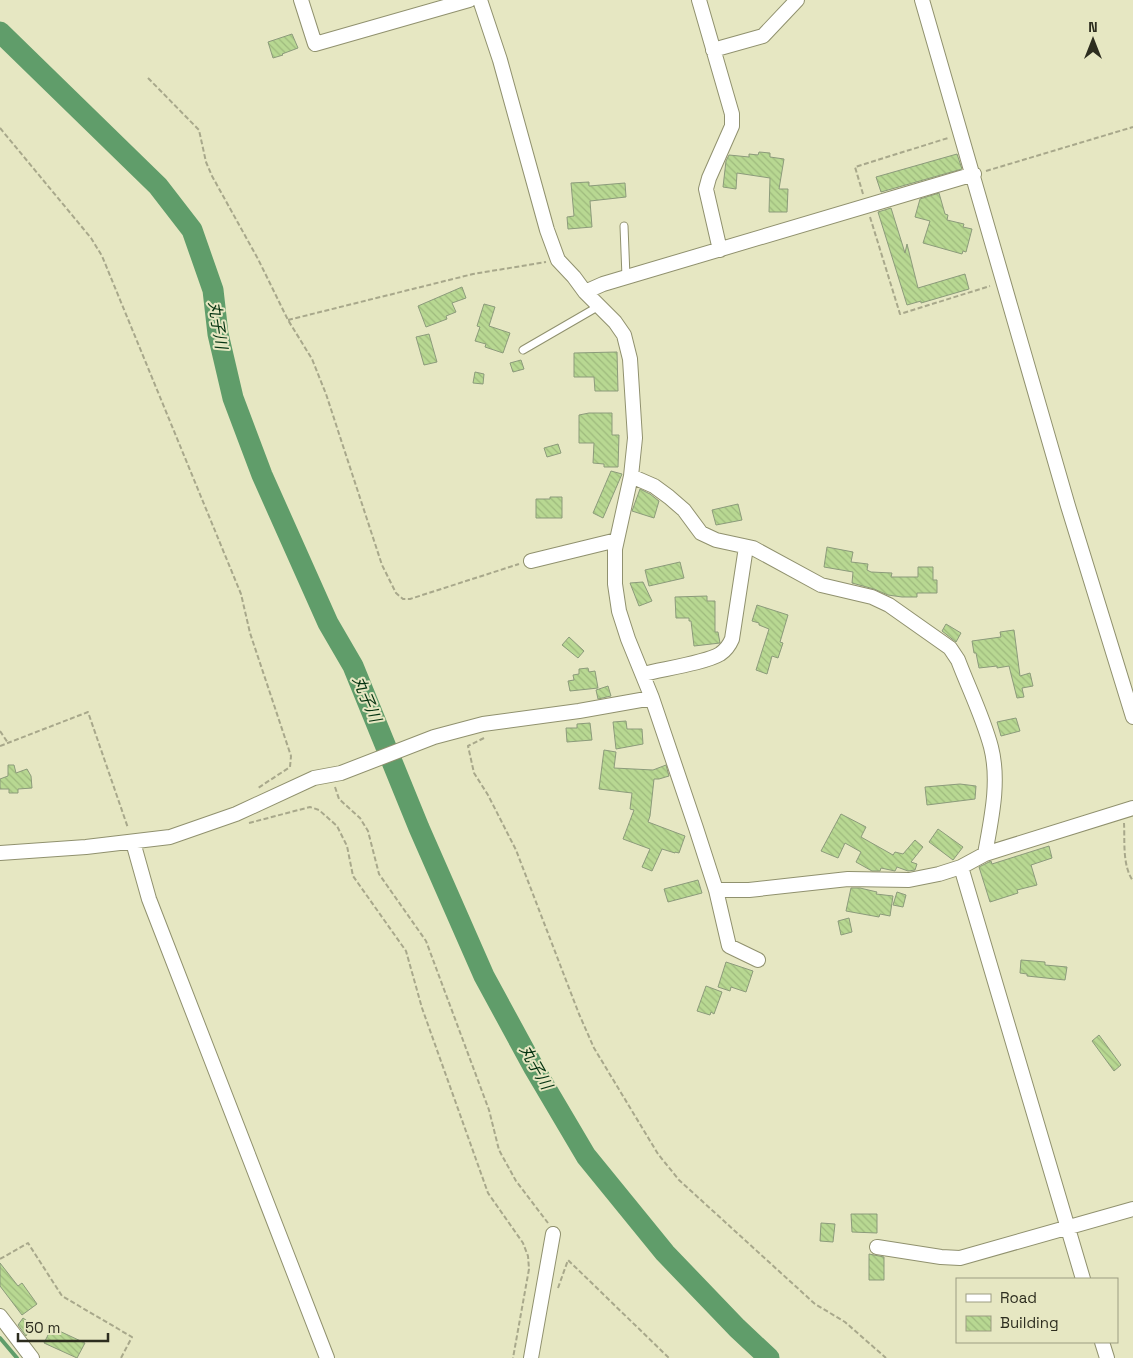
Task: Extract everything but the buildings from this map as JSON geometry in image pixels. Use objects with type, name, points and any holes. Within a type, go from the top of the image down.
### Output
[{"type":"street","points":[[301,0],[315,44],[469,0]]},
{"type":"street","points":[[480,0],[500,60],[547,230],[558,260],[585,292],[615,322],[624,336],[630,359],[635,438],[631,476],[615,549],[614,584],[619,611],[628,639],[652,698],[716,890],[729,946],[758,960]]},
{"type":"street","points":[[699,0],[732,114],[732,126],[708,178],[706,189],[720,250]]},
{"type":"street","points":[[714,50],[763,36],[797,0]]},
{"type":"street","points":[[922,0],[974,174],[1068,506],[1133,717]]},
{"type":"street","points":[[585,292],[626,277],[974,174]]},
{"type":"street","points":[[631,476],[654,486],[669,497],[684,510],[701,533],[716,540],[746,547],[764,554],[822,585],[872,597],[889,605],[950,648],[958,660],[991,748],[994,788],[991,823],[985,854]]},
{"type":"street","points":[[531,560],[617,540]]},
{"type":"street","points":[[643,674],[705,660],[719,655],[728,647],[732,639],[746,547]]},
{"type":"street","points":[[0,853],[133,842],[170,837],[242,811],[314,778],[336,774],[434,738],[483,724],[579,711],[652,698]]},
{"type":"street","points":[[716,890],[749,890],[848,879],[909,880],[961,867],[985,854],[1129,809]]},
{"type":"street","points":[[133,842],[149,899],[327,1358]]},
{"type":"street","points":[[961,867],[1083,1278]]},
{"type":"street","points":[[877,1247],[941,1257],[960,1258],[1133,1209]]},
{"type":"street","points":[[531,1358],[553,1234]]},
{"type":"street","points":[[0,1316],[31,1358]]},
{"type":"street","points":[[1102,1343],[1107,1358]]},
{"type":"lane","points":[[624,226],[626,277]]},
{"type":"lane","points":[[523,350],[599,306]]},
{"type":"path","points":[[148,78],[200,130],[206,162],[212,176],[258,259],[288,320],[312,358],[382,565],[396,593],[403,599],[410,599],[531,560]]},
{"type":"path","points":[[974,174],[1133,127]]},
{"type":"path","points":[[0,128],[91,238],[102,256],[241,594],[250,634],[291,756],[290,767],[251,793]]},
{"type":"path","points":[[962,134],[855,167],[900,314],[1005,282]]},
{"type":"path","points":[[288,320],[473,274],[558,260]]},
{"type":"path","points":[[0,746],[88,712],[133,842]]},
{"type":"path","points":[[0,731],[8,743]]},
{"type":"path","points":[[490,736],[468,746],[474,773],[488,795],[516,850],[594,1048],[658,1154],[679,1180],[815,1304],[845,1322],[886,1358]]},
{"type":"path","points":[[336,774],[339,799],[360,818],[368,831],[379,874],[426,941],[489,1110],[499,1150],[516,1181],[546,1220],[553,1234]]},
{"type":"path","points":[[242,811],[245,824],[310,807],[319,810],[338,826],[347,846],[353,876],[406,951],[422,1008],[488,1193],[514,1229],[528,1256],[529,1269],[513,1358]]},
{"type":"path","points":[[1129,809],[1125,858],[1130,877],[1133,881]]},
{"type":"path","points":[[0,1259],[28,1243],[62,1296],[132,1337],[121,1358]]},
{"type":"path","points":[[558,1288],[568,1260],[669,1358]]},
{"type":"waterway","name":"丸子川","points":[[0,32],[158,186],[192,230],[213,290],[218,334],[233,398],[262,475],[328,623],[353,666],[419,828],[484,976],[534,1068],[586,1156],[665,1253],[737,1328],[769,1358]]},
{"type":"waterway","points":[[0,1338],[17,1358]]}]
